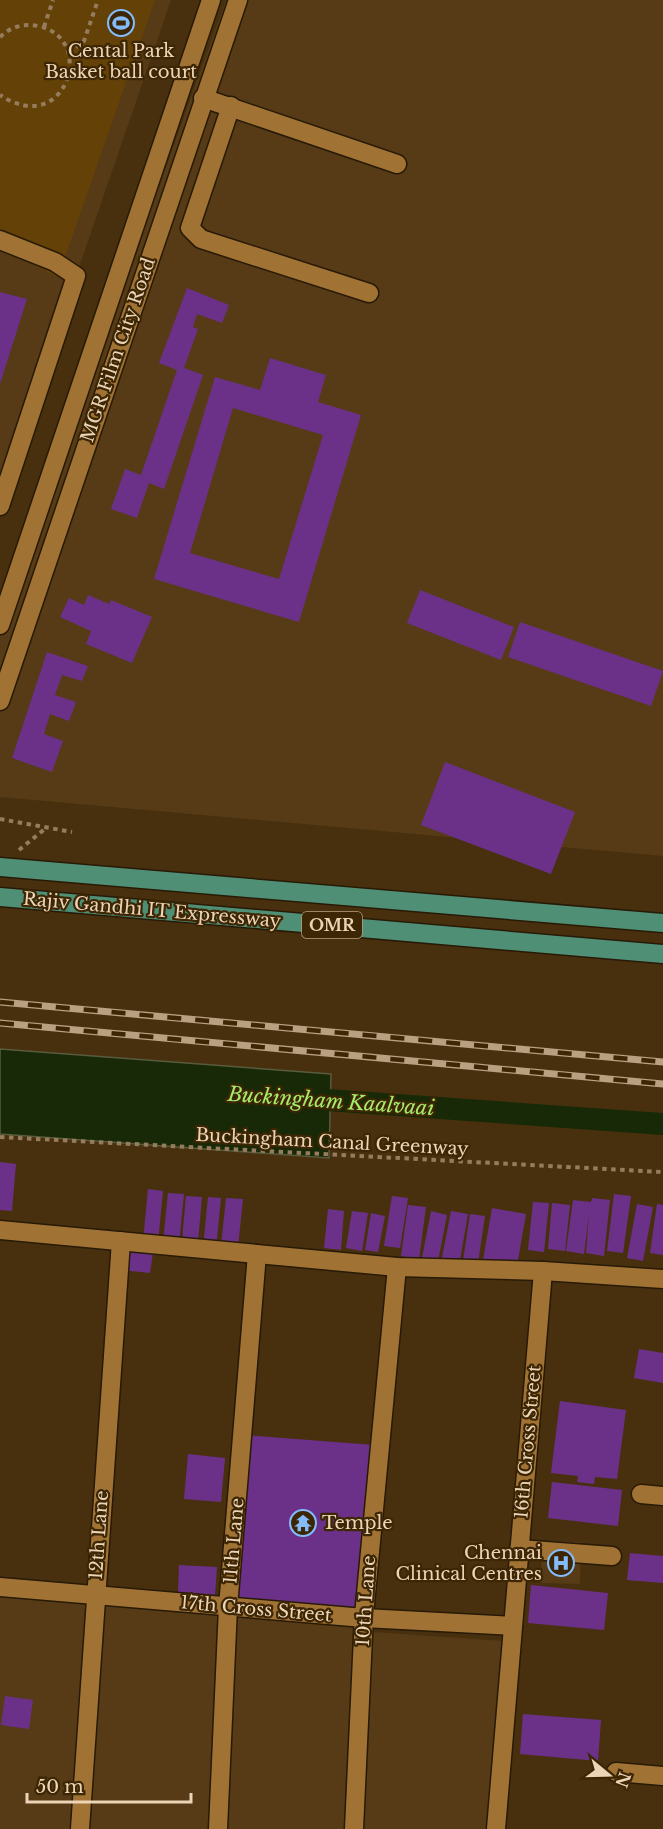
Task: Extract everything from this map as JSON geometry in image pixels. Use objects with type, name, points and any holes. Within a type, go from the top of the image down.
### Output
[{"type":"main road","name":"Rajiv Gandhi IT Expressway","points":[[0,867],[663,923]]},
{"type":"main road","name":"Rajiv Gandhi IT Expressway","points":[[0,897],[663,954]]},
{"type":"street","points":[[0,625],[211,0]]},
{"type":"street","name":"MGR Film City Road","points":[[0,701],[238,0]]},
{"type":"street","points":[[203,98],[397,164]]},
{"type":"street","points":[[231,106],[189,228],[201,239],[369,293]]},
{"type":"street","points":[[0,240],[55,262],[76,276],[0,506]]},
{"type":"street","points":[[0,1230],[397,1267],[543,1271],[663,1278]]},
{"type":"street","name":"12th Lane","points":[[80,1829],[121,1241]]},
{"type":"street","name":"11th Lane","points":[[218,1829],[228,1607],[257,1254]]},
{"type":"street","name":"10th Lane","points":[[354,1829],[364,1618],[397,1267]]},
{"type":"street","name":"16th Cross Street","points":[[496,1829],[543,1271]]},
{"type":"street","points":[[642,1494],[663,1496]]},
{"type":"street","points":[[519,1549],[612,1556]]},
{"type":"street","name":"17th Cross Street","points":[[0,1587],[364,1618],[513,1626]]},
{"type":"street","points":[[616,1772],[663,1776]]},
{"type":"path","points":[[44,27],[53,0]]},
{"type":"path","points":[[69,52],[84,41],[98,0]]},
{"type":"path","points":[[0,37],[17,26],[31,24],[44,27],[55,33],[69,52],[70,71],[64,89],[51,102],[33,108],[15,105],[0,95]]},
{"type":"path","points":[[0,819],[72,832]]},
{"type":"path","points":[[18,850],[46,828]]},
{"type":"path","name":"Buckingham Canal Greenway","points":[[0,1137],[663,1172]]},
{"type":"shaded area","points":[[0,0],[171,0],[76,276],[0,481]]},
{"type":"shaded area","points":[[0,0],[155,0],[58,277],[14,256],[0,245]]},
{"type":"shaded area","points":[[226,0],[663,0],[663,856],[0,797],[0,629]]},
{"type":"shaded area","points":[[0,1049],[331,1074],[329,1158],[0,1134]]},
{"type":"shaded area","name":"Chennai Clinical Centres","points":[[542,1541],[581,1542],[580,1584],[541,1583]]},
{"type":"shaded area","points":[[0,1586],[228,1607],[218,1829],[0,1829]]},
{"type":"shaded area","points":[[230,1611],[362,1619],[352,1829],[220,1829]]},
{"type":"shaded area","points":[[372,1632],[503,1641],[490,1829],[362,1829]]},
{"type":"building","points":[[187,288],[229,305],[222,323],[197,314],[193,327],[198,329],[184,368],[203,375],[164,489],[149,483],[137,518],[111,509],[125,469],[141,475],[177,370],[159,363]]},
{"type":"building","points":[[0,292],[27,299],[0,384]]},
{"type":"building","points":[[270,358],[326,375],[318,402],[361,415],[299,622],[154,579],[215,377],[260,390]],"holes":[[[233,408],[323,435],[279,579],[190,553]]]},
{"type":"building","points":[[420,590],[514,627],[501,660],[407,623]]},
{"type":"building","points":[[88,595],[109,604],[111,600],[152,617],[132,663],[86,644],[91,631],[60,617],[69,598],[84,605]]},
{"type":"building","points":[[520,622],[663,671],[651,706],[508,657]]},
{"type":"building","points":[[47,652],[88,666],[82,681],[62,675],[55,695],[76,702],[69,721],[50,714],[44,734],[63,741],[52,772],[12,758]]},
{"type":"building","points":[[445,762],[575,812],[551,874],[421,825]]},
{"type":"building","points":[[0,1162],[16,1164],[12,1211],[0,1210]]},
{"type":"building","points":[[148,1189],[163,1191],[158,1242],[143,1241]]},
{"type":"building","points":[[168,1193],[184,1194],[179,1243],[163,1242]]},
{"type":"building","points":[[614,1194],[631,1196],[623,1253],[607,1251]]},
{"type":"building","points":[[186,1196],[202,1197],[198,1242],[182,1240]]},
{"type":"building","points":[[392,1196],[408,1198],[400,1248],[384,1246]]},
{"type":"building","points":[[208,1197],[221,1198],[216,1249],[203,1248]]},
{"type":"building","points":[[226,1198],[243,1199],[238,1247],[221,1246]]},
{"type":"building","points":[[592,1198],[610,1200],[604,1256],[586,1253],[589,1214],[584,1254],[566,1251],[573,1200],[591,1202]]},
{"type":"building","points":[[533,1202],[549,1203],[544,1252],[528,1250]]},
{"type":"building","points":[[552,1203],[570,1205],[565,1251],[548,1249]]},
{"type":"building","points":[[637,1204],[653,1207],[643,1261],[627,1258]]},
{"type":"building","points":[[657,1204],[663,1205],[663,1255],[650,1253]]},
{"type":"building","points":[[408,1205],[426,1207],[419,1259],[401,1256]]},
{"type":"building","points":[[492,1208],[526,1214],[517,1266],[483,1260]]},
{"type":"building","points":[[328,1209],[344,1211],[341,1250],[324,1248]]},
{"type":"building","points":[[352,1211],[368,1213],[362,1251],[346,1248]]},
{"type":"building","points":[[431,1211],[447,1215],[438,1261],[422,1258]]},
{"type":"building","points":[[451,1211],[468,1214],[459,1266],[441,1263]]},
{"type":"building","points":[[371,1213],[385,1216],[378,1252],[365,1250]]},
{"type":"building","points":[[470,1214],[485,1216],[478,1263],[463,1261]]},
{"type":"building","points":[[124,1249],[153,1252],[150,1273],[122,1270]]},
{"type":"building","points":[[639,1349],[663,1353],[663,1383],[634,1378]]},
{"type":"building","points":[[560,1401],[626,1410],[617,1479],[595,1477],[594,1484],[577,1482],[578,1476],[551,1473]]},
{"type":"building","name":"Temple","points":[[246,1435],[374,1445],[360,1612],[232,1602]]},
{"type":"building","points":[[188,1454],[225,1458],[221,1502],[184,1499]]},
{"type":"building","points":[[552,1482],[622,1490],[618,1526],[548,1518]]},
{"type":"building","points":[[630,1553],[663,1556],[663,1583],[627,1580]]},
{"type":"building","points":[[179,1565],[217,1567],[215,1595],[178,1593]]},
{"type":"building","points":[[531,1585],[608,1593],[604,1630],[528,1623]]},
{"type":"building","points":[[5,1696],[33,1700],[29,1729],[1,1725]]},
{"type":"building","points":[[523,1714],[601,1720],[598,1761],[520,1754]]},
{"type":"waterway","name":"Buckingham Kaalvaai","points":[[299,1098],[663,1124]]},
{"type":"railway","points":[[0,1002],[663,1062]]},
{"type":"railway","points":[[0,1023],[663,1084]]},
{"type":"place","name":"Cental Park Basket ball court","points":[[121,23]]},
{"type":"place","name":"Temple","points":[[303,1523]]},
{"type":"place","name":"Chennai Clinical Centres","points":[[561,1563]]}]
